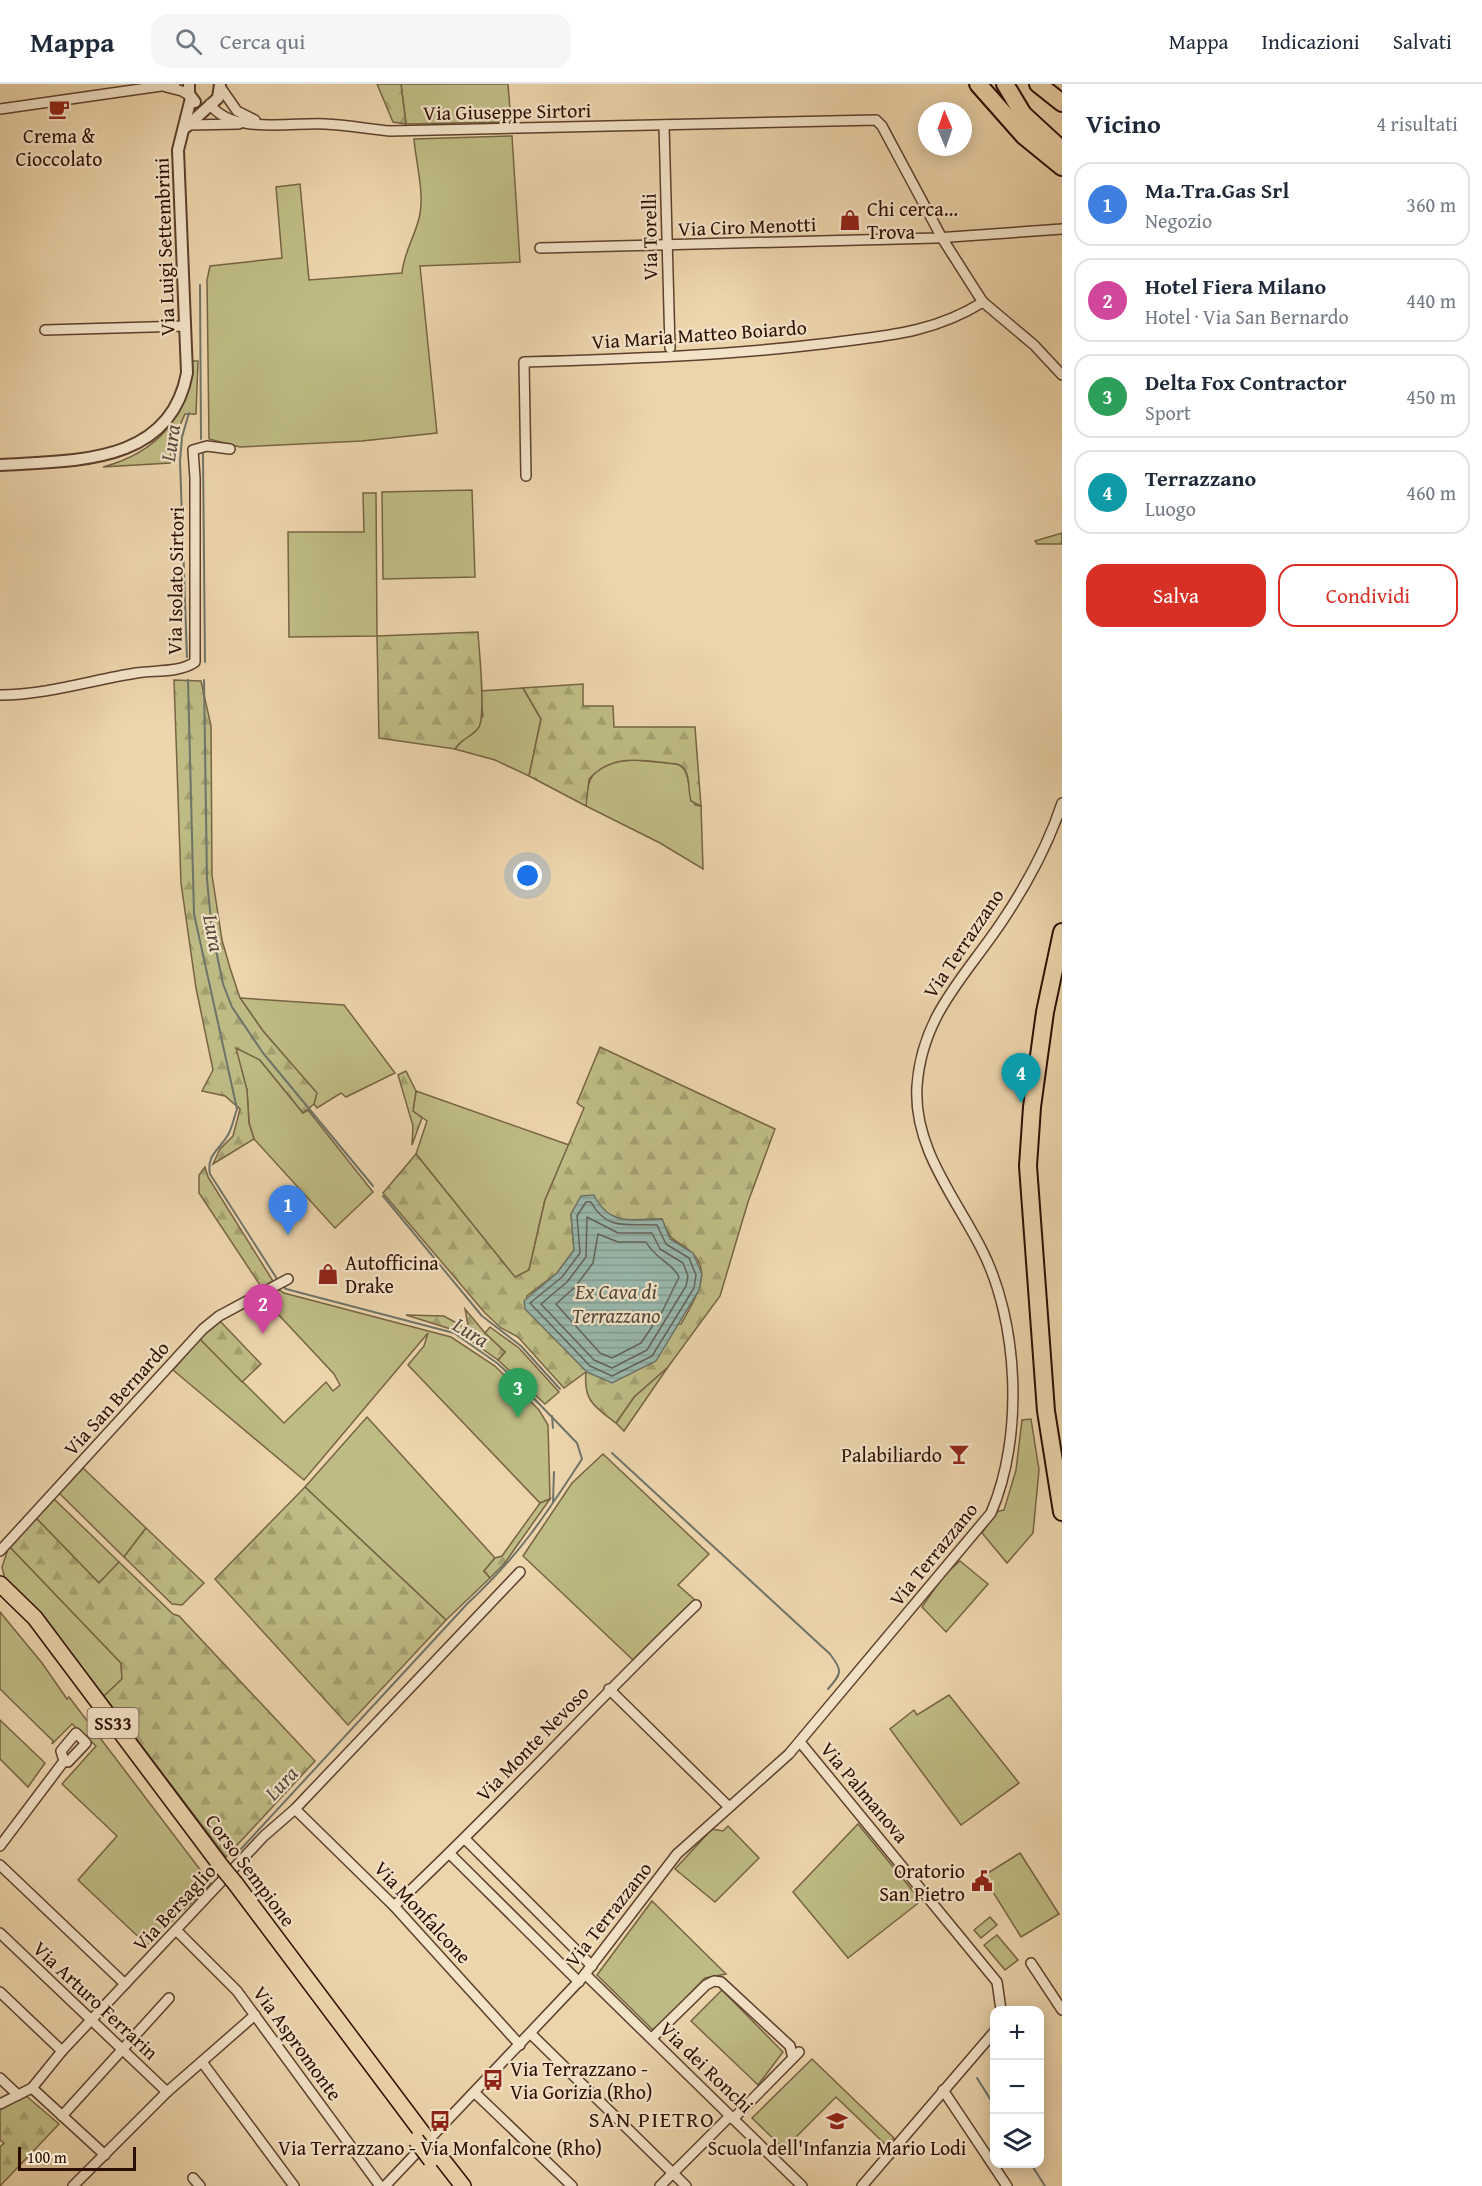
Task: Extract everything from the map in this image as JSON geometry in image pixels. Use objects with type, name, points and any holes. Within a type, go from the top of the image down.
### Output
[{"type":"highway","points":[[978,84],[1024,136],[1062,167]]},
{"type":"highway","points":[[1005,84],[1023,114],[1062,150]]},
{"type":"highway","points":[[1038,84],[1062,103]]},
{"type":"highway","points":[[1062,932],[1045,1012],[1032,1107],[1029,1183],[1036,1251],[1042,1376],[1062,1512]]},
{"type":"highway","name":"Corso Sempione","points":[[0,1584],[35,1618],[218,1869]]},
{"type":"highway","name":"Corso Sempione","points":[[0,1594],[52,1656],[218,1869],[420,2138],[463,2186]]},
{"type":"highway","name":"Corso Sempione","points":[[435,2157],[451,2186]]},
{"type":"street","name":"Via Luigi Settembrini","points":[[0,465],[80,458],[122,445],[147,429],[169,403],[186,362],[178,150],[185,128],[190,97],[189,84]]},
{"type":"street","points":[[0,109],[170,86],[182,90],[201,105],[210,104]]},
{"type":"street","points":[[185,128],[218,98],[220,86]]},
{"type":"street","name":"Via Giuseppe Sirtori","points":[[220,86],[237,111],[258,122],[275,125]]},
{"type":"street","name":"Via Giuseppe Sirtori","points":[[210,104],[222,115],[249,124],[325,124],[390,131],[876,120],[882,126],[942,238]]},
{"type":"street","points":[[185,128],[249,124]]},
{"type":"street","name":"Via Torelli","points":[[664,125],[670,348]]},
{"type":"street","name":"Via Ciro Menotti","points":[[540,249],[942,238],[1062,229]]},
{"type":"street","points":[[942,238],[983,302],[1034,345],[1062,375]]},
{"type":"street","name":"Via Maria Matteo Boiardo","points":[[526,476],[524,362],[665,358],[776,349],[917,332],[947,321],[983,302]]},
{"type":"street","points":[[45,330],[185,326]]},
{"type":"street","name":"Via Isolato Sirtori","points":[[0,695],[23,694],[140,672],[172,669],[195,662],[195,478],[192,456],[193,450],[198,447],[230,449]]},
{"type":"street","name":"Via Terrazzano","points":[[385,2186],[582,1978],[677,1854],[729,1807],[767,1777],[800,1742],[992,1513],[1001,1486],[1011,1433],[1010,1347],[1003,1306],[981,1247],[933,1161],[920,1122],[917,1086],[924,1044],[938,1011],[1004,919],[1040,855],[1062,803]]},
{"type":"street","name":"Via San Bernardo","points":[[0,1551],[203,1329],[219,1316],[288,1278]]},
{"type":"street","name":"Via Bersaglio","points":[[0,2104],[32,2088],[91,2019],[520,1572]]},
{"type":"street","name":"Via Monte Nevoso","points":[[394,1906],[450,1854],[609,1689],[696,1605]]},
{"type":"street","points":[[609,1689],[729,1807]]},
{"type":"street","name":"Via Palmanova","points":[[800,1742],[998,1982],[1001,2006]]},
{"type":"street","points":[[0,1846],[64,1761]]},
{"type":"street","name":"Via Monfalcone","points":[[295,1809],[394,1906],[520,2045]]},
{"type":"street","points":[[465,1839],[592,1966]]},
{"type":"street","name":"Via dei Ronchi","points":[[450,1854],[582,1978],[652,2038],[802,2186]]},
{"type":"street","points":[[0,1865],[125,1984]]},
{"type":"street","name":"Via Aspromonte","points":[[176,1930],[237,1990],[380,2186]]},
{"type":"street","name":"Via Arturo Ferrarin","points":[[0,1933],[167,2092]]},
{"type":"street","points":[[1032,1963],[1062,2010]]},
{"type":"street","points":[[652,2038],[706,1985],[714,1981],[721,1982],[790,2046],[796,2055],[660,2186]]},
{"type":"street","points":[[0,1992],[62,2051]]},
{"type":"street","points":[[62,2116],[170,1998]]},
{"type":"street","points":[[75,2185],[167,2092],[255,2015]]},
{"type":"street","points":[[531,2034],[686,2186]]},
{"type":"street","points":[[862,2186],[990,2037]]},
{"type":"street","points":[[202,2062],[294,2186]]},
{"type":"street","points":[[0,2078],[18,2095]]},
{"type":"street","points":[[32,2088],[105,2154]]},
{"type":"street","points":[[943,2090],[1007,2186]]},
{"type":"street","points":[[475,2093],[572,2186]]},
{"type":"street","points":[[193,2178],[200,2186]]},
{"type":"green space","points":[[377,84],[401,84],[406,124],[393,122]]},
{"type":"green space","points":[[401,84],[508,84],[511,122],[406,124]]},
{"type":"green space","points":[[512,136],[520,262],[420,266],[437,433],[362,441],[240,447],[209,439],[207,280],[210,266],[282,258],[276,187],[300,184],[309,280],[402,273],[421,205],[414,139]]},
{"type":"green space","points":[[192,361],[198,361],[196,414],[185,414],[172,443],[170,463],[103,467],[139,452],[166,430],[184,400]]},
{"type":"green space","points":[[472,490],[475,577],[383,579],[382,492]]},
{"type":"green space","points":[[363,493],[376,493],[377,636],[289,637],[288,532],[364,532]]},
{"type":"green space","points":[[1062,533],[1062,544],[1037,544],[1035,541]]},
{"type":"green space","points":[[478,632],[482,681],[482,709],[479,727],[455,749],[379,738],[377,636]]},
{"type":"green space","points":[[174,680],[201,681],[211,726],[212,875],[222,940],[240,998],[263,1031],[317,1093],[314,1104],[303,1113],[260,1060],[236,1048],[247,1090],[249,1123],[254,1139],[213,1164],[220,1149],[233,1136],[240,1109],[225,1096],[202,1091],[213,1070],[196,988],[181,883]]},
{"type":"green space","points":[[583,684],[583,706],[613,706],[614,727],[695,727],[701,806],[691,801],[687,774],[682,766],[677,764],[630,760],[608,765],[598,770],[589,779],[586,806],[529,776],[541,719],[523,688]]},
{"type":"green space","points":[[523,688],[541,719],[529,776],[495,760],[455,749],[483,716],[480,691]]},
{"type":"green space","points":[[636,760],[677,764],[685,770],[695,805],[701,806],[703,869],[660,843],[586,806],[589,783],[598,769],[613,762]]},
{"type":"green space","points":[[240,998],[344,1005],[395,1073],[346,1097],[341,1093],[317,1108],[314,1104],[316,1093],[263,1031]]},
{"type":"green space","points":[[235,1047],[259,1059],[303,1113],[308,1110],[373,1192],[335,1228],[254,1139],[249,1123],[247,1090]]},
{"type":"green space","points":[[600,1047],[775,1129],[748,1202],[720,1296],[668,1367],[634,1397],[616,1423],[596,1407],[589,1397],[586,1390],[586,1372],[564,1388],[518,1337],[501,1328],[485,1313],[383,1193],[416,1154],[515,1277],[529,1270],[545,1200],[584,1108],[577,1103]],"holes":[[[601,1210],[621,1220],[662,1219],[671,1237],[698,1260],[701,1269],[699,1288],[681,1324],[541,1322],[525,1309],[527,1296],[557,1273],[574,1250],[571,1214]]]},
{"type":"green space","points":[[406,1071],[416,1091],[413,1111],[422,1118],[412,1145],[413,1126],[398,1075]]},
{"type":"green space","points":[[416,1091],[569,1145],[545,1200],[529,1270],[515,1278],[416,1154],[427,1121],[413,1111]]},
{"type":"green space","points":[[205,1167],[208,1177],[273,1281],[262,1288],[199,1193],[199,1175]]},
{"type":"green space","points":[[278,1289],[284,1293],[451,1337],[495,1366],[539,1410],[548,1425],[550,1499],[540,1503],[408,1365],[424,1346],[428,1333],[304,1480],[173,1370],[200,1339],[284,1423],[326,1382],[333,1391],[340,1385],[334,1374],[262,1297]]},
{"type":"green space","points":[[465,1309],[505,1352],[498,1360],[457,1331],[406,1315],[444,1316],[469,1330]]},
{"type":"green space","points":[[219,1320],[261,1364],[242,1382],[200,1339]]},
{"type":"green space","points":[[490,1327],[519,1348],[559,1392],[545,1404],[498,1360],[505,1352],[485,1333]]},
{"type":"green space","points":[[668,1367],[624,1431],[616,1423],[634,1397]]},
{"type":"green space","points":[[367,1417],[495,1558],[484,1571],[490,1578],[446,1620],[305,1487]]},
{"type":"green space","points":[[1031,1419],[1039,1470],[1033,1533],[1007,1563],[982,1533],[996,1512],[1004,1510],[1016,1470],[1022,1420]]},
{"type":"green space","points":[[603,1454],[709,1554],[678,1585],[695,1600],[633,1660],[523,1556],[572,1483]]},
{"type":"green space","points":[[83,1468],[146,1528],[124,1557],[59,1493]]},
{"type":"green space","points":[[305,1487],[446,1620],[348,1725],[215,1579]]},
{"type":"green space","points":[[53,1498],[119,1562],[99,1583],[36,1518]]},
{"type":"green space","points":[[550,1499],[504,1564],[490,1578],[484,1571],[495,1558],[502,1556],[540,1503]]},
{"type":"green space","points":[[36,1518],[99,1583],[119,1562],[173,1614],[179,1616],[315,1761],[226,1857],[104,1696],[122,1679],[121,1663],[9,1546]]},
{"type":"green space","points":[[146,1528],[204,1583],[182,1605],[172,1604],[124,1557]]},
{"type":"green space","points":[[9,1546],[121,1663],[122,1679],[104,1696],[32,1604],[5,1579],[2,1567]]},
{"type":"green space","points":[[960,1561],[988,1584],[946,1632],[922,1607],[944,1575]]},
{"type":"green space","points":[[0,1612],[42,1663],[67,1699],[69,1697],[211,1884],[147,1945],[78,1880],[117,1836],[62,1784],[96,1746],[72,1724],[52,1744],[53,1741],[0,1689]]},
{"type":"green space","points":[[949,1695],[1019,1783],[961,1825],[890,1729],[914,1710],[917,1715]]},
{"type":"green space","points":[[0,1720],[45,1763],[28,1787],[0,1759]]},
{"type":"green space","points":[[858,1824],[921,1901],[848,1958],[793,1892]]},
{"type":"green space","points":[[728,1826],[759,1858],[715,1902],[675,1869],[712,1829],[723,1831]]},
{"type":"green space","points":[[1020,1853],[1059,1914],[1021,1937],[983,1876]]},
{"type":"green space","points":[[652,1901],[726,1974],[705,1978],[654,2031],[597,1975]]},
{"type":"green space","points":[[990,1917],[997,1925],[981,1938],[974,1930]]},
{"type":"green space","points":[[997,1935],[1018,1960],[1005,1970],[984,1945]]},
{"type":"green space","points":[[722,1990],[783,2052],[758,2085],[691,2021]]},
{"type":"green space","points":[[812,2059],[894,2138],[887,2146],[836,2097],[784,2149],[752,2118]]},
{"type":"green space","points":[[25,2095],[59,2124],[0,2186],[0,2147],[4,2143],[0,2140],[0,2110]]},
{"type":"water","name":"Ex Cava di Terrazzano","points":[[594,1195],[607,1212],[622,1219],[662,1219],[670,1239],[693,1253],[702,1274],[699,1290],[656,1361],[612,1383],[587,1372],[525,1309],[524,1301],[557,1273],[574,1250],[571,1214],[581,1196]]},
{"type":"waterway","points":[[200,285],[201,439]]},
{"type":"waterway","name":"Lura","points":[[187,657],[180,461],[182,437],[189,413]]},
{"type":"waterway","points":[[203,454],[205,662]]},
{"type":"waterway","name":"Lura","points":[[188,680],[194,914],[237,1109],[226,1139],[212,1156],[210,1174],[279,1282]]},
{"type":"waterway","points":[[204,680],[207,880],[212,931],[223,984],[232,1007],[263,1053],[373,1186]]},
{"type":"waterway","points":[[383,1196],[482,1316],[521,1346],[560,1389]]},
{"type":"waterway","name":"Lura","points":[[240,1850],[501,1570],[543,1518],[582,1459],[577,1443],[519,1383],[497,1363],[454,1333],[286,1289],[283,1286]]},
{"type":"waterway","name":"Lura","points":[[552,1416],[553,1428]]},
{"type":"waterway","points":[[612,1453],[830,1654],[839,1672],[828,1689]]},
{"type":"waterway","points":[[553,1502],[554,1472]]},
{"type":"waterway","points":[[977,2078],[990,2099]]},
{"type":"waterway","points":[[1034,2168],[1045,2186]]},
{"type":"place","name":"Crema & Cioccolato","points":[[59,109]]},
{"type":"place","name":"Chi cerca... Trova","points":[[850,220]]},
{"type":"place","name":"Terrazzano","points":[[1021,1103]]},
{"type":"place","name":"Ma.Tra.Gas Srl","points":[[288,1235]]},
{"type":"place","name":"Autofficina Drake","points":[[328,1274]]},
{"type":"place","name":"Hotel Fiera Milano","points":[[263,1334]]},
{"type":"place","name":"Delta Fox Contractor","points":[[518,1418]]},
{"type":"place","name":"Palabiliardo","points":[[959,1454]]},
{"type":"place","name":"Oratorio San Pietro","points":[[982,1881]]},
{"type":"place","name":"Via Terrazzano - Via Gorizia (Rho)","points":[[493,2080]]},
{"type":"place","name":"Via Terrazzano - Via Monfalcone (Rho)","points":[[440,2121]]},
{"type":"place","name":"Scuola dell'Infanzia Mario Lodi","points":[[837,2121]]},
{"type":"district","name":"SAN PIETRO","points":[[652,2119]]}]
